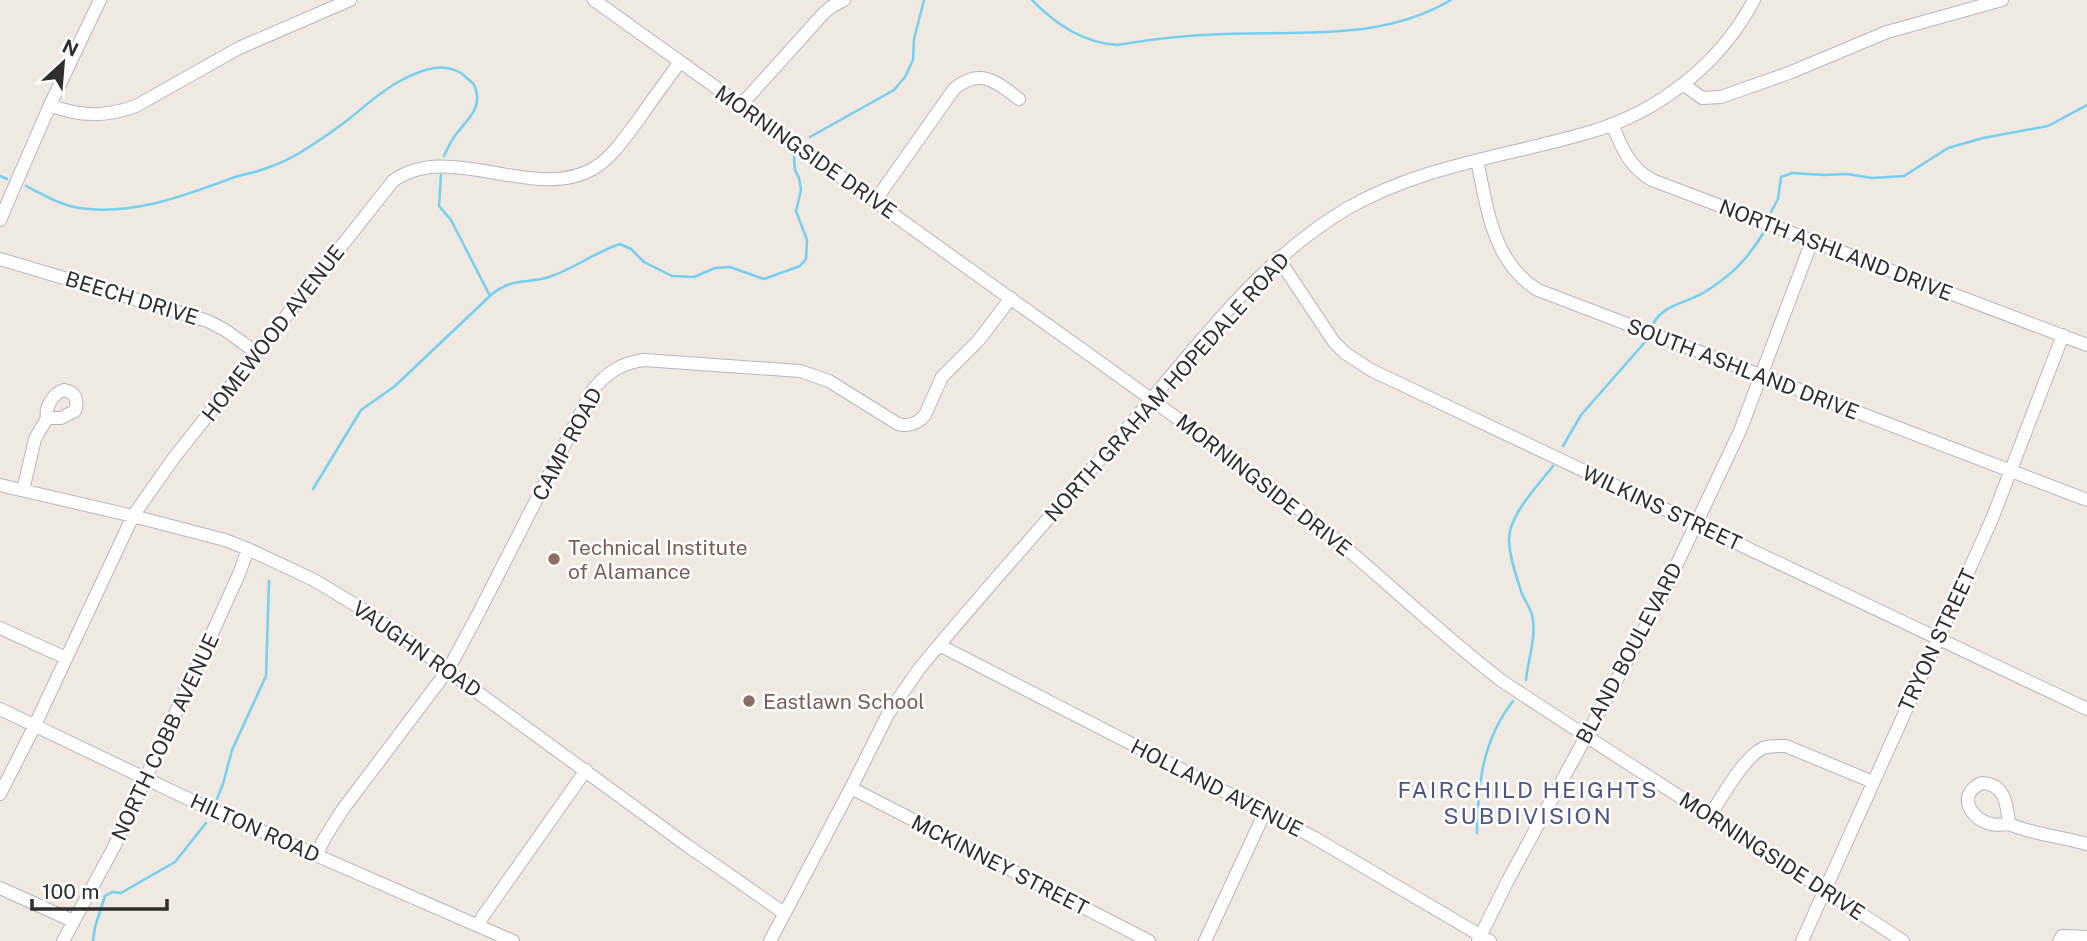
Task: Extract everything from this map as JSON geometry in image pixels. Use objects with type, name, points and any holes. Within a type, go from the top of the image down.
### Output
[{"type":"street","points":[[0,220],[100,0]]},
{"type":"street","points":[[50,105],[86,115],[123,111],[239,48],[350,0]]},
{"type":"street","name":"MORNINGSIDE DRIVE","points":[[594,0],[1152,399],[1324,530],[1502,681],[1903,941]]},
{"type":"street","points":[[741,105],[823,14],[844,0]]},
{"type":"street","name":"NORTH GRAHAM HOPEDALE ROAD","points":[[770,941],[888,715],[908,684],[1152,399],[1278,258],[1324,223],[1374,195],[1428,173],[1612,124],[1656,103],[1712,60],[1754,0]]},
{"type":"street","points":[[1683,84],[1702,98],[1721,97],[1789,73],[1886,32],[2002,0]]},
{"type":"street","name":"HOMEWOOD AVENUE","points":[[0,794],[132,516],[148,492],[393,181],[418,168],[435,166],[551,179],[587,172],[609,157],[680,62]]},
{"type":"street","points":[[876,201],[954,89],[961,83],[985,78],[1019,99]]},
{"type":"street","name":"NORTH ASHLAND DRIVE","points":[[1612,124],[1628,159],[1643,175],[1652,180],[2087,345]]},
{"type":"street","name":"SOUTH ASHLAND DRIVE","points":[[1477,160],[1496,236],[1510,265],[1527,283],[1538,290],[2087,500]]},
{"type":"street","name":"BLAND BOULEVARD","points":[[1483,939],[1507,882],[1660,600],[1740,431],[1812,241]]},
{"type":"street","name":"WILKINS STREET","points":[[1278,258],[1329,336],[1357,362],[2087,709]]},
{"type":"street","name":"BEECH DRIVE","points":[[0,259],[208,321],[257,353]]},
{"type":"street","name":"CAMP ROAD","points":[[317,855],[343,809],[448,670],[592,391],[612,370],[644,360],[800,371],[829,381],[898,424],[910,425],[925,415],[942,377],[978,341],[1011,298]]},
{"type":"street","name":"TRYON STREET","points":[[1802,941],[1993,519],[2063,335]]},
{"type":"street","points":[[23,489],[35,439],[47,418]]},
{"type":"street","name":"VAUGHN ROAD","points":[[0,485],[189,530],[248,549],[340,594],[784,913]]},
{"type":"street","name":"NORTH COBB AVENUE","points":[[63,941],[114,847],[146,780],[248,549]]},
{"type":"street","points":[[0,628],[66,658]]},
{"type":"street","name":"HOLLAND AVENUE","points":[[939,645],[1265,812],[1369,869],[1483,939]]},
{"type":"street","name":"HILTON ROAD","points":[[0,709],[146,780],[513,941]]},
{"type":"street","points":[[1710,815],[1751,757],[1774,745],[1786,746],[1873,782]]},
{"type":"street","points":[[478,926],[586,770]]},
{"type":"street","name":"MCKINNEY STREET","points":[[851,788],[1149,941]]},
{"type":"street","points":[[1205,941],[1265,812]]},
{"type":"street","points":[[2009,824],[2026,831],[2056,835],[2087,845]]},
{"type":"street","points":[[0,888],[73,920]]},
{"type":"street","points":[[2061,939],[2087,937]]},
{"type":"waterway","points":[[810,137],[894,90],[905,77],[913,60],[914,39],[924,0]]},
{"type":"waterway","points":[[1032,0],[1050,17],[1071,31],[1093,41],[1117,45],[1197,35],[1311,33],[1369,28],[1425,13],[1451,0]]},
{"type":"waterway","points":[[26,186],[64,204],[91,209],[133,208],[175,198],[267,168],[292,157],[334,130],[393,85],[417,73],[435,68],[452,69],[460,73],[475,86],[477,94],[476,107],[453,138],[444,156]]},
{"type":"waterway","points":[[1771,212],[1778,199],[1781,177],[1792,173],[1847,174],[1872,178],[1904,176],[1948,148],[1983,138],[2048,126],[2087,105]]},
{"type":"waterway","points":[[313,489],[361,410],[395,386],[492,294],[507,285],[549,277],[620,244],[631,249],[644,262],[672,276],[694,277],[715,268],[730,267],[764,279],[800,266],[806,259],[807,240],[796,211],[801,190],[794,157]]},
{"type":"waterway","points":[[441,175],[439,206],[451,220],[490,296]]},
{"type":"waterway","points":[[0,176],[7,179]]},
{"type":"waterway","points":[[1653,324],[1669,308],[1703,293],[1730,274],[1745,259],[1764,232]]},
{"type":"waterway","points":[[1563,446],[1581,415],[1646,341]]},
{"type":"waterway","points":[[1526,680],[1533,623],[1510,552],[1510,530],[1519,510],[1553,466]]},
{"type":"waterway","points":[[216,801],[232,750],[266,676],[269,581]]},
{"type":"waterway","points":[[1477,833],[1481,780],[1488,747],[1513,701]]},
{"type":"waterway","points":[[93,941],[105,896],[112,892],[121,893],[175,862],[206,823]]},
{"type":"place","name":"Technical Institute of Alamance","points":[[554,559]]},
{"type":"place","name":"Eastlawn School","points":[[749,701]]},
{"type":"district","name":"FAIRCHILD HEIGHTS SUBDIVISION","points":[[1528,802]]}]
